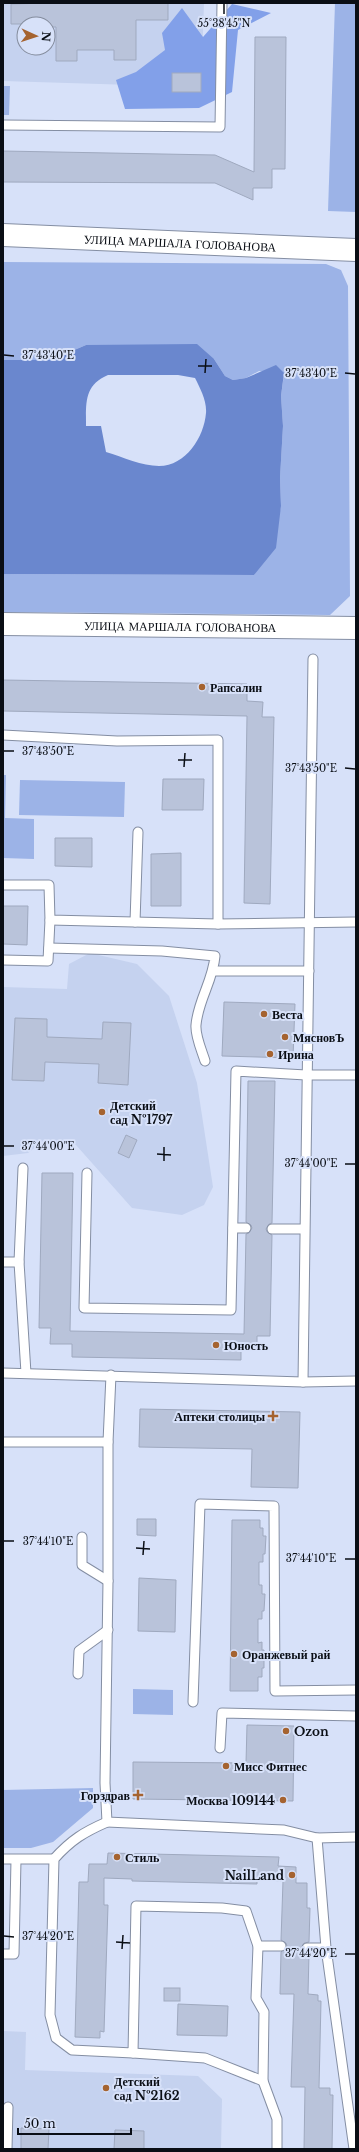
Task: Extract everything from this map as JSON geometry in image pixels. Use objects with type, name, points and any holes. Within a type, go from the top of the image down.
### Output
[{"type":"street","name":"УЛИЦА МАРШАЛА ГОЛОВАНОВА","points":[[3,235],[356,250]]},
{"type":"street","name":"УЛИЦА МАРШАЛА ГОЛОВАНОВА","points":[[3,624],[356,628]]},
{"type":"lane","points":[[3,125],[220,127],[222,3]]},
{"type":"lane","points":[[303,1382],[306,1075],[310,922],[313,659]]},
{"type":"lane","points":[[3,735],[117,741],[218,740],[218,924]]},
{"type":"lane","points":[[135,922],[138,832]]},
{"type":"lane","points":[[3,884],[49,885],[50,920],[48,961],[3,960]]},
{"type":"lane","points":[[50,920],[218,924],[356,922]]},
{"type":"lane","points":[[49,948],[162,951],[215,956],[214,971],[200,1003],[196,1027],[205,1062]]},
{"type":"lane","points":[[214,971],[309,970]]},
{"type":"lane","points":[[87,1173],[84,1308],[231,1310],[236,1071],[306,1075],[356,1075]]},
{"type":"lane","points":[[23,1168],[19,1262],[26,1373]]},
{"type":"lane","points":[[233,1228],[246,1228]]},
{"type":"lane","points":[[272,1229],[304,1229]]},
{"type":"lane","points":[[3,1262],[19,1262]]},
{"type":"lane","points":[[3,1373],[111,1375],[303,1382],[356,1381]]},
{"type":"lane","points":[[107,1822],[105,1783],[108,1630],[108,1442],[111,1375]]},
{"type":"lane","points":[[3,1442],[108,1442]]},
{"type":"lane","points":[[194,1702],[200,1504],[274,1506],[275,1691],[356,1690]]},
{"type":"lane","points":[[82,1537],[82,1565],[108,1581]]},
{"type":"lane","points":[[78,1674],[79,1651],[108,1630]]},
{"type":"lane","points":[[220,1748],[222,1713],[356,1716]]},
{"type":"lane","points":[[263,2082],[206,2058],[72,2050],[56,2038],[50,2015],[54,1859],[67,1845],[83,1832],[107,1822],[284,1830],[317,1838],[356,1837]]},
{"type":"lane","points":[[317,1838],[326,1948],[354,2149]]},
{"type":"lane","points":[[3,1859],[54,1859]]},
{"type":"lane","points":[[3,1954],[14,1954],[16,1860]]},
{"type":"lane","points":[[133,2053],[136,1906],[222,1908],[246,1912],[258,1946],[256,1998],[264,2012],[263,2082],[277,2120],[277,2149]]},
{"type":"lane","points":[[258,1946],[281,1946]]},
{"type":"lane","points":[[307,1948],[326,1948]]},
{"type":"lane","points":[[7,2149],[8,2107]]},
{"type":"shaded area","points":[[3,3],[204,3],[202,61],[165,86],[3,81]]},
{"type":"shaded area","points":[[335,3],[356,3],[356,212],[328,211]]},
{"type":"shaded area","points":[[232,4],[271,13],[238,30],[232,92],[199,108],[125,109],[116,80],[136,72],[165,50],[162,33],[182,8],[203,37]]},
{"type":"shaded area","points":[[3,86],[10,86],[9,115],[3,115]]},
{"type":"shaded area","points":[[3,262],[326,264],[341,270],[348,286],[350,596],[330,615],[3,612],[3,574],[254,575],[278,521],[281,506],[280,478],[283,426],[281,396],[284,374],[259,371],[246,378],[233,380],[225,376],[214,359],[86,345],[51,360],[3,360]]},
{"type":"shaded area","points":[[197,344],[214,359],[225,376],[233,380],[246,378],[276,365],[284,373],[281,396],[283,426],[280,478],[281,506],[276,548],[254,575],[3,574],[3,360],[51,360],[86,345]],"holes":[[[108,375],[178,375],[195,378],[203,395],[206,408],[205,422],[202,431],[192,448],[185,456],[169,465],[153,466],[106,452],[101,426],[86,426],[88,396],[90,389],[94,384]]]},
{"type":"shaded area","points":[[3,775],[6,775],[5,818],[34,819],[34,859],[3,858]]},
{"type":"shaded area","points":[[20,780],[125,782],[124,817],[19,815]]},
{"type":"shaded area","name":"Детский сад №1797","points":[[90,953],[137,964],[169,996],[197,1083],[213,1187],[204,1205],[182,1215],[132,1208],[76,1145],[43,1141],[28,1153],[3,1156],[3,987],[67,989],[69,964]]},
{"type":"shaded area","points":[[133,1689],[173,1690],[173,1715],[133,1714]]},
{"type":"shaded area","points":[[93,1788],[93,1808],[53,1842],[31,1848],[3,1848],[3,1790]]},
{"type":"shaded area","name":"Детский сад №2162","points":[[3,2031],[26,2032],[25,2070],[198,2076],[222,2099],[221,2149],[3,2149]]},
{"type":"building","points":[[168,3],[168,20],[136,20],[136,60],[114,60],[114,50],[77,50],[77,61],[56,61],[56,16],[16,16],[16,24],[11,24],[11,4]]},
{"type":"building","points":[[255,37],[286,37],[285,169],[272,169],[272,188],[253,188],[253,200],[215,183],[3,182],[3,151],[215,155],[254,172]]},
{"type":"building","points":[[172,73],[201,73],[201,92],[172,92]]},
{"type":"building","points":[[3,680],[247,684],[247,701],[263,702],[262,717],[274,717],[270,904],[244,903],[247,716],[3,711]]},
{"type":"building","points":[[163,779],[204,779],[203,810],[162,810]]},
{"type":"building","points":[[55,838],[92,838],[92,867],[55,866]]},
{"type":"building","points":[[181,853],[181,906],[151,906],[151,854]]},
{"type":"building","points":[[3,906],[28,906],[27,945],[3,944]]},
{"type":"building","points":[[224,1002],[295,1004],[293,1058],[222,1056]]},
{"type":"building","points":[[15,1018],[47,1019],[47,1037],[102,1039],[103,1022],[131,1023],[128,1085],[98,1083],[99,1064],[45,1062],[44,1081],[12,1080]]},
{"type":"building","points":[[248,1081],[275,1081],[272,1223],[269,1224],[266,1229],[267,1232],[272,1235],[270,1336],[257,1336],[257,1350],[241,1350],[241,1360],[72,1357],[72,1344],[50,1344],[51,1328],[39,1328],[42,1173],[73,1173],[70,1331],[244,1334],[246,1234],[249,1233],[252,1228],[251,1225],[246,1222]]},
{"type":"building","points":[[126,1135],[137,1140],[129,1158],[118,1153]]},
{"type":"building","points":[[140,1409],[300,1412],[298,1488],[251,1487],[252,1449],[139,1447]]},
{"type":"building","points":[[137,1519],[156,1519],[156,1536],[137,1535]]},
{"type":"building","points":[[232,1520],[260,1520],[260,1528],[263,1528],[263,1536],[266,1536],[263,1562],[259,1562],[259,1585],[262,1585],[262,1594],[265,1594],[262,1619],[258,1619],[258,1643],[262,1642],[262,1650],[264,1650],[264,1668],[262,1668],[262,1677],[258,1677],[258,1691],[230,1691]]},
{"type":"building","points":[[139,1578],[176,1580],[175,1632],[138,1631]]},
{"type":"building","points":[[247,1725],[294,1726],[293,1801],[133,1799],[133,1762],[246,1763]]},
{"type":"building","points":[[108,1853],[279,1857],[278,1866],[296,1867],[296,1883],[307,1883],[307,1908],[310,1908],[309,1942],[304,1943],[301,1948],[304,1953],[309,1954],[308,1994],[318,1995],[318,2001],[321,2001],[319,2088],[330,2088],[330,2095],[333,2095],[332,2149],[304,2149],[305,2087],[291,2087],[294,1994],[280,1994],[281,1952],[287,1946],[286,1943],[281,1940],[283,1881],[257,1880],[257,1884],[132,1881],[132,1879],[104,1878],[104,1905],[108,1905],[104,2032],[100,2031],[100,2038],[75,2037],[79,1882],[88,1882],[89,1864],[107,1864]]},
{"type":"building","points":[[164,1988],[180,1988],[180,2001],[164,2001]]},
{"type":"building","points":[[178,2004],[228,2006],[227,2036],[177,2035]]},
{"type":"building","points":[[21,2128],[49,2129],[48,2149],[21,2149]]},
{"type":"building","points":[[115,2130],[144,2131],[144,2149],[114,2149]]},
{"type":"place","name":"Рапсалин","points":[[202,687]]},
{"type":"place","name":"Веста","points":[[264,1014]]},
{"type":"place","name":"МясновЪ","points":[[285,1037]]},
{"type":"place","name":"Ирина","points":[[270,1054]]},
{"type":"place","name":"Детский сад №1797","points":[[102,1112]]},
{"type":"place","name":"Юность","points":[[216,1345]]},
{"type":"place","name":"Аптеки столицы","points":[[273,1416]]},
{"type":"place","name":"Оранжевый рай","points":[[234,1654]]},
{"type":"place","name":"Ozon","points":[[286,1731]]},
{"type":"place","name":"Мисс Фитнес","points":[[226,1766]]},
{"type":"place","name":"Горздрав","points":[[138,1795]]},
{"type":"place","name":"Москва 109144","points":[[283,1800]]},
{"type":"place","name":"Стиль","points":[[117,1857]]},
{"type":"place","name":"NailLand","points":[[292,1875]]},
{"type":"place","name":"Детский сад №2162","points":[[106,2088]]}]
